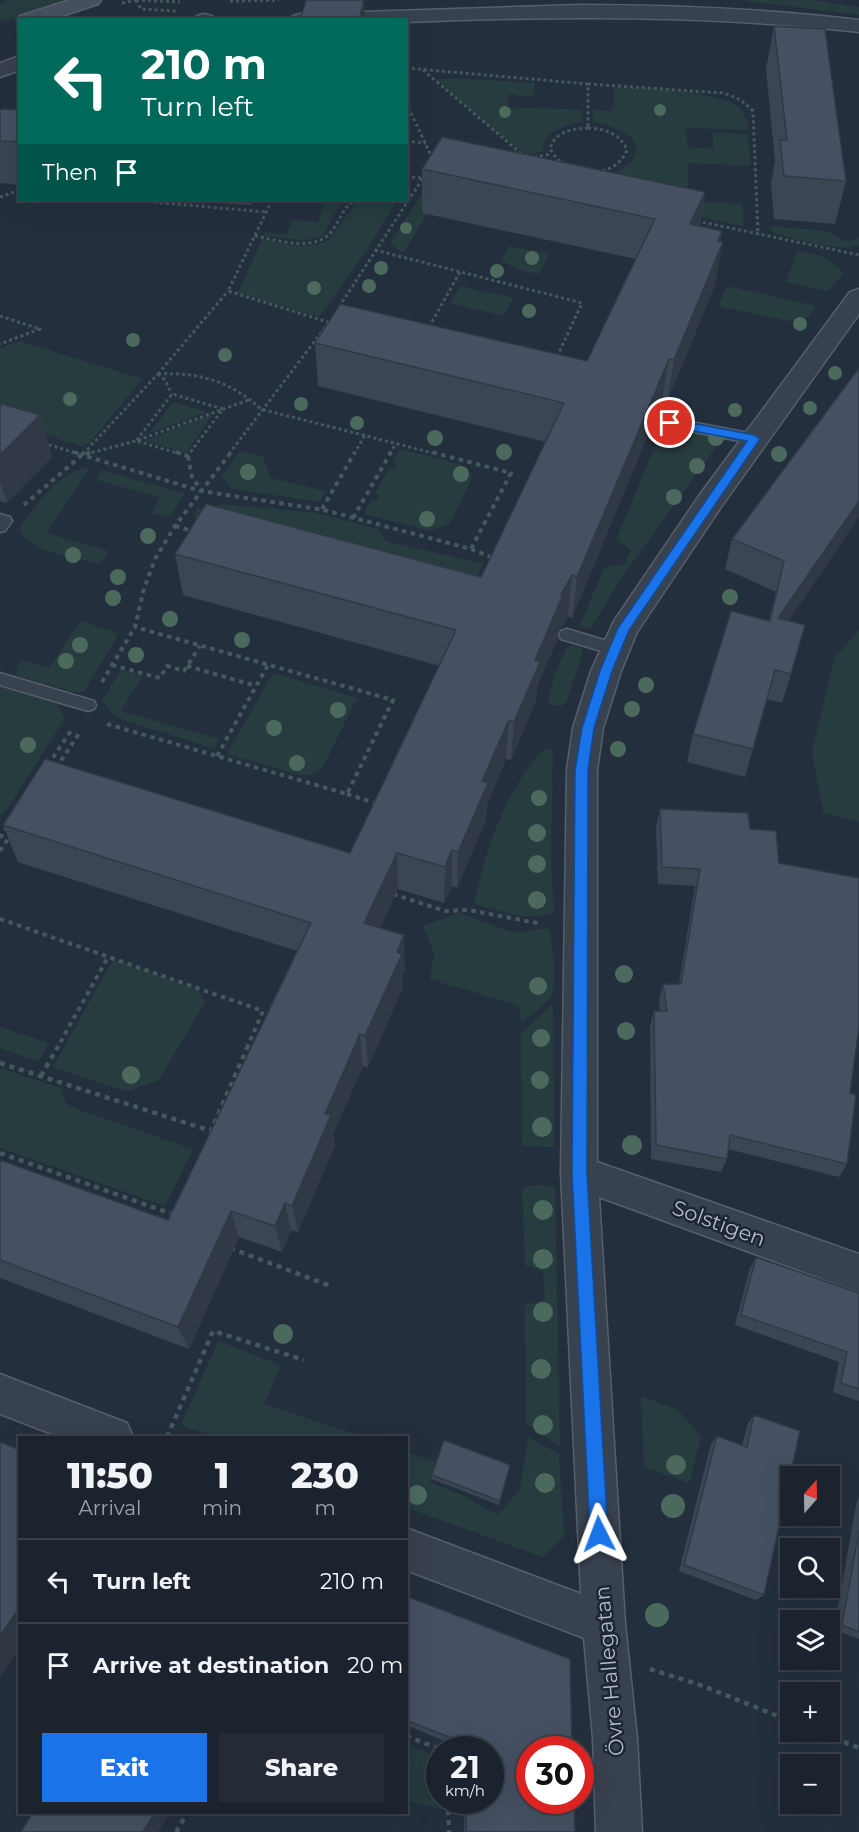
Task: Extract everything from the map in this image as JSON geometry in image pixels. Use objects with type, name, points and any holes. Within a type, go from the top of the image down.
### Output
[{"type":"street","points":[[32,18],[91,0]]},
{"type":"street","points":[[338,18],[489,10],[666,8],[789,14],[859,26]]},
{"type":"street","points":[[0,70],[18,63]]},
{"type":"street","name":"Övre Hallegatan","points":[[619,1832],[615,1738],[605,1640],[579,1173],[582,770],[588,728],[624,628],[754,439],[859,297]]},
{"type":"street","name":"Solstigen","points":[[579,1173],[859,1273]]},
{"type":"street","points":[[0,1394],[110,1436]]},
{"type":"street","points":[[408,1550],[605,1640]]},
{"type":"lane","points":[[670,423],[754,439]]},
{"type":"lane","points":[[567,635],[615,649]]},
{"type":"lane","points":[[0,679],[88,705]]},
{"type":"path","points":[[136,0],[141,9],[193,12],[203,18]]},
{"type":"path","points":[[408,68],[723,93],[747,104],[753,111],[758,235]]},
{"type":"path","points":[[423,70],[536,165]]},
{"type":"path","points":[[588,84],[588,128]]},
{"type":"path","points":[[408,106],[427,143],[433,161]]},
{"type":"path","points":[[588,128],[606,131],[620,138],[627,148],[623,161],[608,170],[585,172],[563,166],[551,154],[551,145],[557,136],[572,130],[588,128]]},
{"type":"path","points":[[408,141],[427,143]]},
{"type":"path","points":[[518,160],[551,154]]},
{"type":"path","points":[[45,770],[135,627],[143,592],[155,559],[175,526],[261,409],[329,322],[428,170]]},
{"type":"path","points":[[408,177],[423,178]]},
{"type":"path","points":[[0,197],[18,191]]},
{"type":"path","points":[[141,201],[266,212]]},
{"type":"path","points":[[2,522],[82,455],[175,357],[228,291],[272,201]]},
{"type":"path","points":[[255,236],[307,243],[323,239],[332,232],[348,204],[352,201]]},
{"type":"path","points":[[402,201],[408,202]]},
{"type":"path","points":[[688,219],[859,255]]},
{"type":"path","points":[[375,250],[582,303],[552,368]]},
{"type":"path","points":[[429,327],[460,272]]},
{"type":"path","points":[[228,291],[340,326]]},
{"type":"path","points":[[0,316],[40,329],[0,344]]},
{"type":"path","points":[[158,374],[186,373],[211,376],[232,386],[261,409],[512,473],[471,549]]},
{"type":"path","points":[[158,374],[165,380],[172,394],[223,408]]},
{"type":"path","points":[[136,441],[172,394]]},
{"type":"path","points":[[82,455],[136,441],[251,399]]},
{"type":"path","points":[[201,491],[192,477],[188,456],[223,408]]},
{"type":"path","points":[[322,509],[365,435]]},
{"type":"path","points":[[136,441],[188,456]]},
{"type":"path","points":[[41,442],[201,491],[322,509],[471,549],[494,558],[489,568]]},
{"type":"path","points":[[353,518],[396,443]]},
{"type":"path","points":[[175,526],[198,532]]},
{"type":"path","points":[[135,627],[393,700],[346,795]]},
{"type":"path","points":[[112,665],[160,678],[167,666],[184,671],[200,645]]},
{"type":"path","points":[[217,756],[268,665]]},
{"type":"path","points":[[187,666],[256,686]]},
{"type":"path","points":[[100,722],[379,804],[375,814]]},
{"type":"path","points":[[52,774],[83,728]]},
{"type":"path","points":[[1,836],[8,826]]},
{"type":"path","points":[[0,851],[13,832]]},
{"type":"path","points":[[393,894],[445,911],[469,910],[533,924]]},
{"type":"path","points":[[0,919],[263,1011],[206,1142]]},
{"type":"path","points":[[41,1076],[108,957]]},
{"type":"path","points":[[0,1063],[211,1131]]},
{"type":"path","points":[[0,1153],[172,1214],[178,1221]]},
{"type":"path","points":[[172,1214],[177,1204]]},
{"type":"path","points":[[230,1248],[333,1287]]},
{"type":"path","points":[[167,1436],[213,1331],[304,1360]]},
{"type":"path","points":[[605,1640],[703,1686],[780,1717]]},
{"type":"path","points":[[408,1737],[426,1744]]},
{"type":"path","points":[[840,1740],[859,1748]]},
{"type":"path","points":[[176,1832],[187,1814]]},
{"type":"path","points":[[448,1814],[449,1832]]},
{"type":"green space","points":[[6,0],[66,0],[67,2],[0,22],[0,5]]},
{"type":"green space","points":[[740,0],[811,0],[859,7],[859,15]]},
{"type":"green space","points":[[457,78],[535,83],[533,95],[526,97],[509,94],[507,107],[582,110],[581,122],[556,130],[547,138],[543,151],[526,155],[437,80]]},
{"type":"green space","points":[[615,88],[694,93],[724,100],[740,109],[749,130],[686,128],[687,147],[713,149],[713,132],[748,134],[751,166],[688,163],[688,201],[742,204],[744,226],[643,206],[613,174],[630,163],[636,153],[636,145],[626,134],[618,129],[594,122],[592,110],[612,111]]},
{"type":"green space","points":[[440,181],[420,212],[427,214],[404,252],[398,250],[391,242],[425,189]]},
{"type":"green space","points":[[325,201],[346,201],[338,208],[323,236],[305,240],[263,236],[265,232],[287,235],[292,220],[318,222]]},
{"type":"green space","points":[[357,201],[396,202],[367,250],[319,317],[238,293],[262,239],[305,246],[329,240]]},
{"type":"green space","points":[[770,226],[826,231],[848,242],[859,237],[859,245],[840,247],[817,244],[773,233]]},
{"type":"green space","points":[[509,246],[549,254],[539,274],[518,270],[501,260]]},
{"type":"green space","points":[[797,251],[826,257],[844,273],[828,291],[786,282]]},
{"type":"green space","points":[[460,286],[514,298],[504,316],[450,303]]},
{"type":"green space","points":[[727,286],[816,306],[803,324],[718,306]]},
{"type":"green space","points":[[20,341],[142,379],[89,444],[81,446],[0,420],[0,348]]},
{"type":"green space","points":[[173,402],[207,412],[150,433]]},
{"type":"green space","points":[[213,414],[186,453],[144,441]]},
{"type":"green space","points":[[665,423],[723,437],[625,573],[590,629],[580,625],[604,568],[624,564],[631,550],[616,539]]},
{"type":"green space","points":[[400,449],[460,464],[473,476],[449,524],[430,531],[364,514],[371,500],[376,501],[380,495],[375,493],[389,469],[394,469],[397,463],[393,461]]},
{"type":"green space","points":[[240,451],[263,457],[271,478],[325,491],[320,502],[231,489],[221,476]]},
{"type":"green space","points":[[91,467],[46,533],[108,551],[105,559],[98,564],[45,550],[20,532],[21,525],[51,488],[69,474]]},
{"type":"green space","points":[[101,470],[185,494],[169,517],[152,513],[160,497],[97,480]]},
{"type":"green space","points":[[223,504],[318,513],[378,529],[386,541],[479,563],[484,561],[467,597],[196,522],[194,513],[198,509]]},
{"type":"green space","points":[[80,621],[113,631],[117,637],[84,691],[78,693],[17,676],[17,667],[23,660],[49,668]]},
{"type":"green space","points":[[859,630],[859,822],[823,812],[812,751],[835,657]]},
{"type":"green space","points":[[574,645],[581,648],[583,652],[566,703],[561,706],[551,705],[548,700],[556,671],[567,647]]},
{"type":"green space","points":[[121,670],[143,676],[121,711],[219,739],[214,749],[115,717],[102,700]]},
{"type":"green space","points":[[273,673],[357,698],[323,767],[309,775],[300,775],[227,754]]},
{"type":"green space","points":[[0,685],[55,701],[65,718],[7,810],[0,816]]},
{"type":"green space","points":[[553,748],[551,854],[554,914],[522,917],[474,904],[487,852],[507,802],[534,759],[540,753]]},
{"type":"green space","points":[[459,913],[514,933],[548,928],[554,964],[552,993],[543,1005],[521,1024],[519,1006],[430,979],[434,953],[423,926]]},
{"type":"green space","points":[[113,959],[197,989],[205,1002],[159,1080],[126,1092],[53,1067]]},
{"type":"green space","points":[[553,1004],[554,1147],[522,1146],[521,1033]]},
{"type":"green space","points":[[0,1027],[48,1043],[39,1062],[0,1048]]},
{"type":"green space","points":[[0,1068],[61,1088],[66,1103],[74,1108],[193,1149],[165,1206],[0,1148]]},
{"type":"green space","points":[[527,1186],[555,1187],[560,1447],[526,1423],[525,1305],[545,1300],[543,1271],[525,1265],[522,1190]]},
{"type":"green space","points":[[218,1341],[281,1365],[264,1404],[360,1436],[210,1436],[181,1425]]},
{"type":"green space","points":[[641,1396],[678,1410],[701,1437],[689,1483],[644,1467]]},
{"type":"green space","points":[[528,1437],[559,1454],[564,1536],[543,1557],[408,1508],[408,1453],[437,1462],[430,1482],[462,1495],[498,1515],[520,1489]]},
{"type":"green space","points":[[408,1745],[426,1752],[426,1805],[408,1800]]},
{"type":"building","points":[[306,0],[364,0],[360,18],[301,18]]},
{"type":"building","points":[[774,26],[825,29],[846,181],[784,176],[780,140],[787,140]]},
{"type":"building","points":[[0,109],[18,110],[18,142],[0,141]]},
{"type":"building","points":[[442,137],[705,192],[690,224],[722,231],[718,241],[723,242],[674,360],[669,359],[577,577],[572,575],[561,594],[562,597],[535,660],[540,662],[514,722],[509,720],[482,781],[488,783],[458,852],[452,850],[445,867],[397,853],[364,923],[404,935],[397,952],[402,954],[365,1036],[360,1034],[325,1114],[331,1115],[292,1206],[285,1203],[275,1226],[231,1211],[178,1327],[0,1260],[0,1160],[168,1220],[311,923],[3,825],[45,759],[350,853],[456,630],[175,554],[206,504],[481,577],[564,403],[315,343],[340,304],[587,361],[655,219],[422,169]]},
{"type":"building","points":[[859,368],[859,501],[778,618],[805,625],[791,674],[775,670],[753,749],[693,734],[731,611],[770,621],[784,561],[732,539]]},
{"type":"building","points":[[2,404],[40,415],[0,455],[0,407]]},
{"type":"building","points":[[660,809],[748,813],[750,829],[776,831],[779,863],[859,878],[859,1027],[850,1093],[856,1095],[847,1164],[730,1135],[727,1159],[656,1145],[654,1011],[667,1011],[663,984],[681,984],[700,869],[662,867]]},
{"type":"building","points":[[756,1257],[859,1293],[859,1389],[841,1383],[847,1352],[741,1315]]},
{"type":"building","points":[[754,1415],[800,1431],[792,1466],[780,1466],[780,1522],[764,1595],[684,1565],[717,1436],[747,1447]]},
{"type":"building","points":[[444,1440],[510,1465],[500,1501],[432,1475]]},
{"type":"building","points":[[0,1442],[18,1449],[18,1610],[0,1636]]},
{"type":"building","points":[[859,1531],[859,1632],[842,1625]]},
{"type":"building","points":[[408,1597],[570,1659],[572,1736],[516,1736],[516,1814],[574,1814],[575,1832],[466,1832],[466,1814],[504,1814],[504,1736],[446,1736],[408,1721]]},
{"type":"building","points":[[32,1814],[154,1814],[143,1832],[21,1832]]},
{"type":"route","points":[[599,1534],[579,1173],[583,893],[582,770],[588,728],[606,671],[624,628],[754,439],[670,423]]}]
